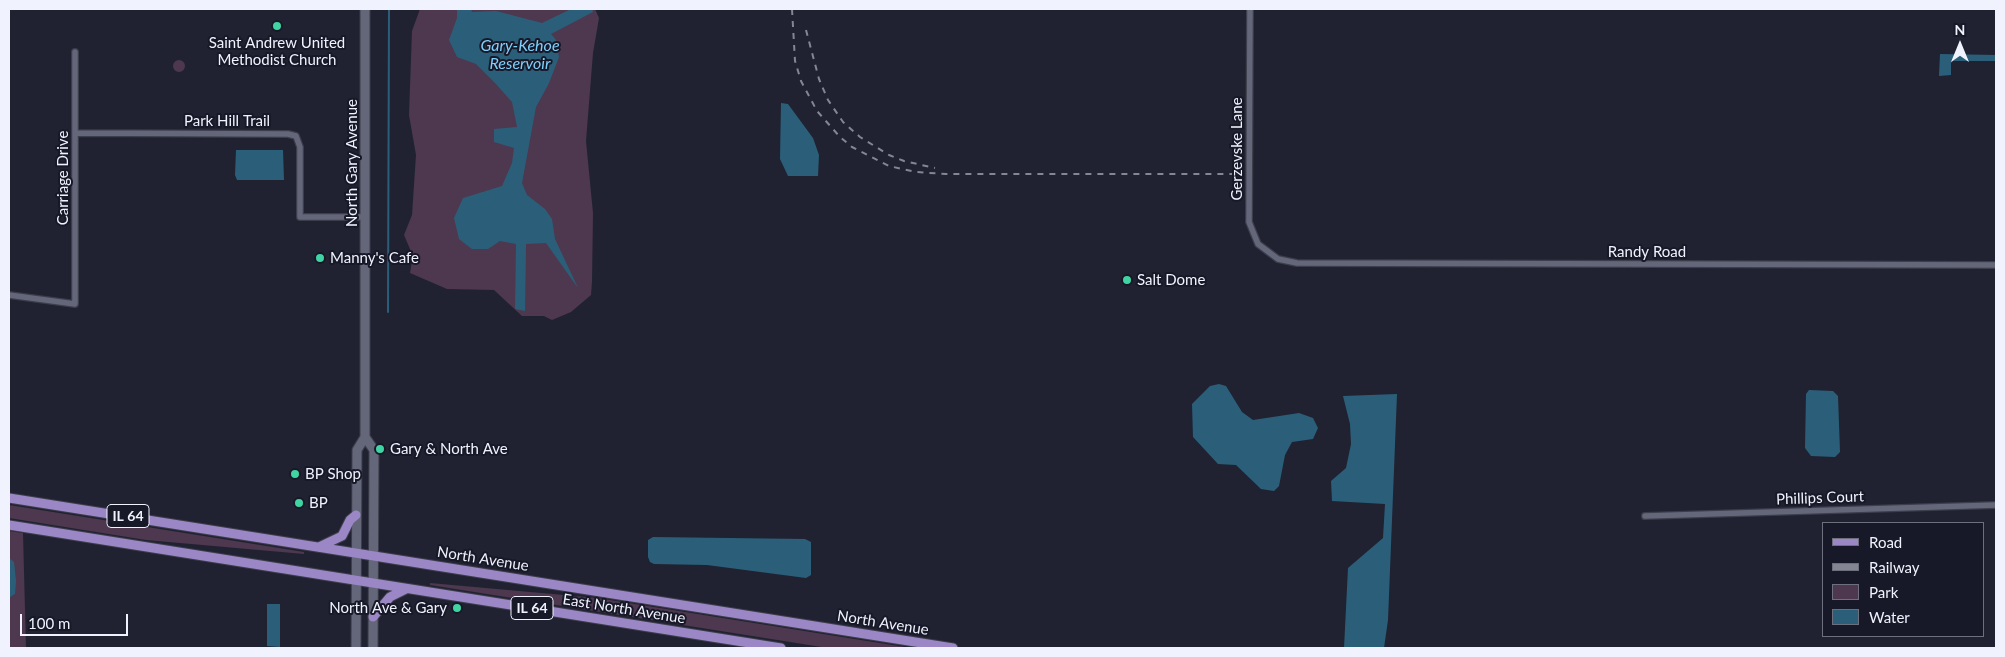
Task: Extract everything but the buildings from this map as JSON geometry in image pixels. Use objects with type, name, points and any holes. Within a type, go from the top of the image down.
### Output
[{"type":"main road","name":"North Avenue","points":[[9,498],[953,648]]},
{"type":"main road","points":[[320,547],[342,536],[350,520],[356,515]]},
{"type":"main road","name":"IL 64","points":[[9,525],[374,583]]},
{"type":"main road","name":"East North Avenue","points":[[374,583],[781,648]]},
{"type":"main road","points":[[374,617],[390,597],[407,588]]},
{"type":"street","name":"North Gary Avenue","points":[[356,648],[357,450],[365,437],[365,9]]},
{"type":"street","name":"Gerzevske Lane","points":[[1250,9],[1249,222],[1258,244],[1278,259],[1297,263]]},
{"type":"street","name":"Carriage Drive","points":[[9,295],[75,304],[76,52]]},
{"type":"street","name":"Park Hill Trail","points":[[75,133],[281,133],[293,135],[296,136],[300,147],[300,217],[366,217]]},
{"type":"street","name":"Randy Road","points":[[1297,263],[1996,265]]},
{"type":"street","name":"North Gary Avenue","points":[[365,437],[374,450],[373,648]]},
{"type":"street","name":"Phillips Court","points":[[1645,516],[1996,505]]},
{"type":"green space","points":[[420,9],[595,9],[599,18],[593,53],[586,141],[593,213],[591,295],[571,312],[552,320],[544,316],[522,316],[494,290],[447,289],[410,273],[413,256],[404,235],[412,215],[416,155],[409,115],[412,31]]},
{"type":"green space","points":[[177,60],[181,60],[185,66],[181,72],[177,72],[173,68],[173,64]]},
{"type":"green space","points":[[9,505],[304,552],[304,554],[146,540],[9,518]]},
{"type":"green space","points":[[9,531],[23,533],[26,648],[9,648]]},
{"type":"green space","points":[[430,583],[597,598],[911,648],[828,648],[430,585]]},
{"type":"water","name":"Gary-Kehoe Reservoir","points":[[457,9],[471,9],[472,12],[496,11],[542,23],[571,9],[592,9],[593,12],[551,34],[556,40],[559,57],[549,83],[536,107],[522,183],[527,195],[545,209],[552,219],[555,239],[578,288],[546,243],[526,244],[525,311],[515,309],[516,244],[500,241],[488,249],[472,249],[459,239],[454,218],[463,198],[502,186],[512,163],[514,148],[494,142],[494,129],[517,127],[512,102],[476,64],[457,57],[449,40],[457,18]]},
{"type":"water","points":[[1940,54],[1996,55],[1996,61],[1953,61],[1951,63],[1951,75],[1939,76]]},
{"type":"water","points":[[781,103],[788,104],[813,138],[819,155],[818,176],[788,176],[780,159]]},
{"type":"water","points":[[236,150],[283,150],[284,180],[237,180],[235,175]]},
{"type":"water","points":[[1219,384],[1226,386],[1242,412],[1253,420],[1299,413],[1313,418],[1318,428],[1313,439],[1292,442],[1285,455],[1279,486],[1274,491],[1261,489],[1236,465],[1218,464],[1193,437],[1192,404],[1210,386]]},
{"type":"water","points":[[1809,390],[1833,391],[1838,396],[1840,452],[1835,457],[1811,456],[1805,448],[1806,394]]},
{"type":"water","points":[[1397,394],[1388,620],[1384,648],[1344,648],[1348,568],[1383,538],[1385,504],[1332,501],[1331,481],[1346,468],[1351,444],[1350,424],[1343,396]]},
{"type":"water","points":[[653,537],[805,539],[811,542],[811,575],[806,578],[707,565],[654,564],[650,562],[648,557],[648,540]]},
{"type":"water","points":[[9,558],[14,562],[16,581],[15,594],[10,597]]},
{"type":"water","points":[[267,604],[280,604],[280,647],[267,646]]},
{"type":"waterway","points":[[388,312],[389,9]]},
{"type":"railway","points":[[792,9],[795,61],[801,81],[817,111],[840,137],[852,147],[889,166],[916,172],[946,174],[1236,174]]},
{"type":"railway","points":[[806,30],[819,79],[828,100],[843,122],[860,137],[889,155],[904,161],[935,168]]},
{"type":"place","name":"Saint Andrew United Methodist Church","points":[[277,26]]},
{"type":"place","name":"Manny's Cafe","points":[[320,258]]},
{"type":"place","name":"Salt Dome","points":[[1127,280]]},
{"type":"place","name":"Gary & North Ave","points":[[380,449]]},
{"type":"place","name":"BP Shop","points":[[295,474]]},
{"type":"place","name":"BP","points":[[299,503]]},
{"type":"place","name":"North Ave & Gary","points":[[457,608]]}]
